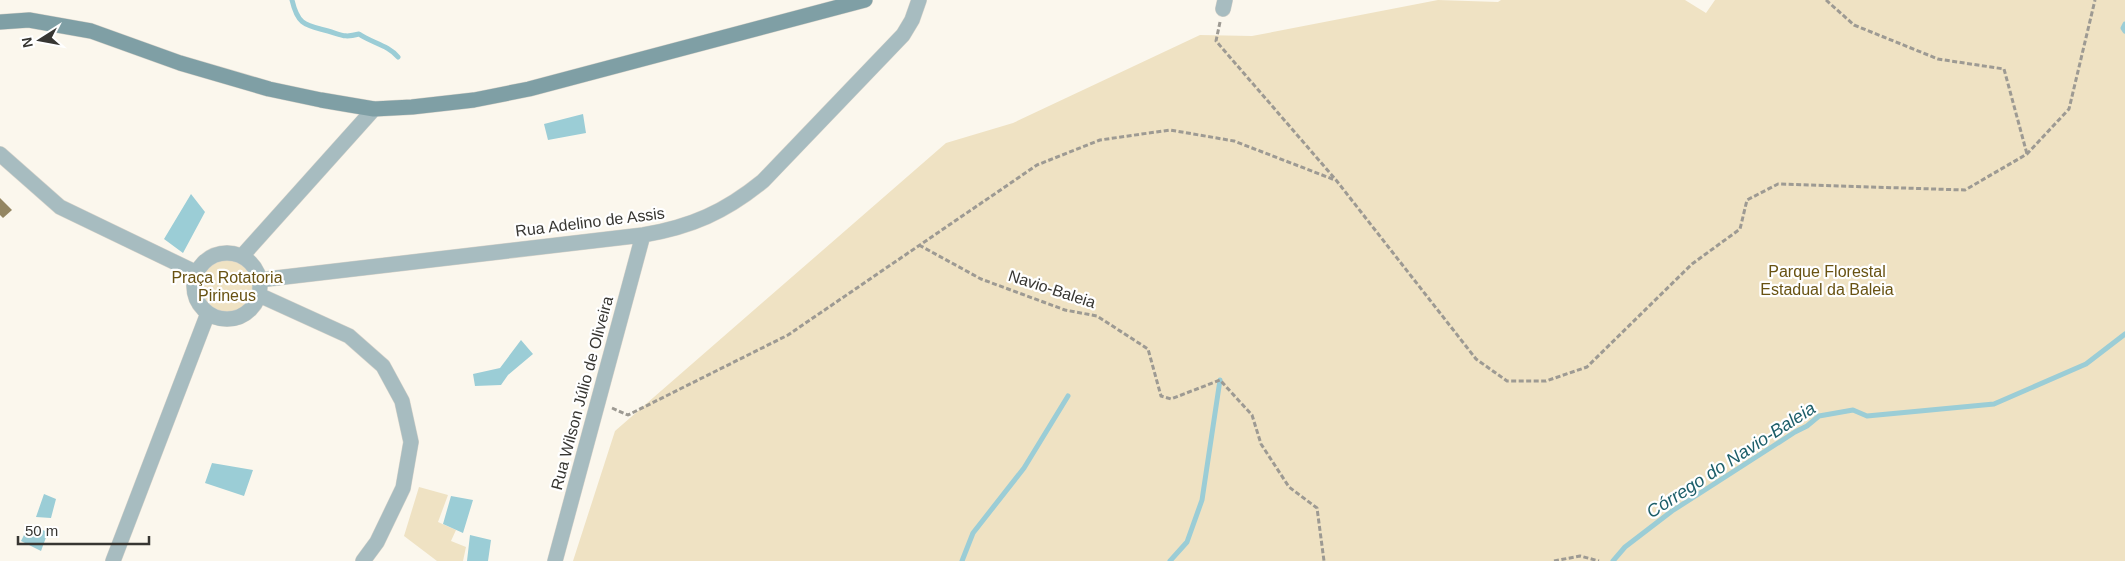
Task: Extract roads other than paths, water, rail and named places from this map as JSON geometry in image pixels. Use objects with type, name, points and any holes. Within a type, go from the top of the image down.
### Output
[{"type":"street","points":[[0,22],[29,20],[91,31],[180,63],[269,89],[374,109],[474,100],[529,89],[865,0]]},
{"type":"street","name":"Rua Adelino de Assis","points":[[259,280],[643,235],[674,230],[705,218],[740,200],[763,181],[903,35],[912,20],[920,0]]},
{"type":"street","points":[[242,256],[374,109]]},
{"type":"street","points":[[0,154],[60,207],[197,273]]},
{"type":"street","name":"Rua Wilson Júlio de Oliveira","points":[[555,561],[643,235]]},
{"type":"street","points":[[224,253],[242,256],[256,270],[259,280],[259,295],[253,306],[244,315],[232,319],[220,318],[208,313],[200,305],[194,284],[201,266],[215,255],[224,253]]},
{"type":"street","points":[[259,295],[349,336],[383,366],[402,401],[411,442],[403,488],[377,542],[363,561]]},
{"type":"street","points":[[113,561],[208,313]]},
{"type":"water","points":[[583,114],[586,133],[548,140],[544,124]]},
{"type":"water","points":[[191,194],[205,212],[183,253],[164,239]]},
{"type":"water","points":[[521,340],[533,354],[508,375],[501,385],[475,386],[473,374],[500,368]]},
{"type":"water","points":[[212,463],[253,470],[244,496],[205,483]]},
{"type":"water","points":[[44,494],[56,499],[51,518],[36,517]]},
{"type":"water","points":[[451,496],[473,500],[463,533],[443,524]]},
{"type":"water","points":[[29,525],[48,532],[41,551],[21,541]]},
{"type":"water","points":[[470,535],[491,540],[488,561],[467,561]]},
{"type":"waterway","points":[[292,0],[297,15],[304,23],[343,36],[359,34],[385,47],[398,57]]},
{"type":"waterway","name":"Córrego do Navio-Baleia","points":[[2125,24],[2123,28],[2125,31]]},
{"type":"waterway","name":"Córrego do Navio-Baleia","points":[[1613,561],[1625,547],[1672,511],[1807,426],[1819,416],[1853,410],[1867,416],[1994,404],[2086,364],[2125,334]]},
{"type":"waterway","name":"Córrego do Navio-Baleia","points":[[1170,561],[1187,542],[1202,500],[1220,380]]},
{"type":"waterway","name":"Córrego do Navio-Baleia","points":[[962,561],[973,533],[1024,468],[1068,396]]},
{"type":"park label","name":"Parque Florestal Estadual da Baleia","points":[[1827,280]]},
{"type":"park label","name":"Praça Rotatoria Pirineus","points":[[227,286]]}]
